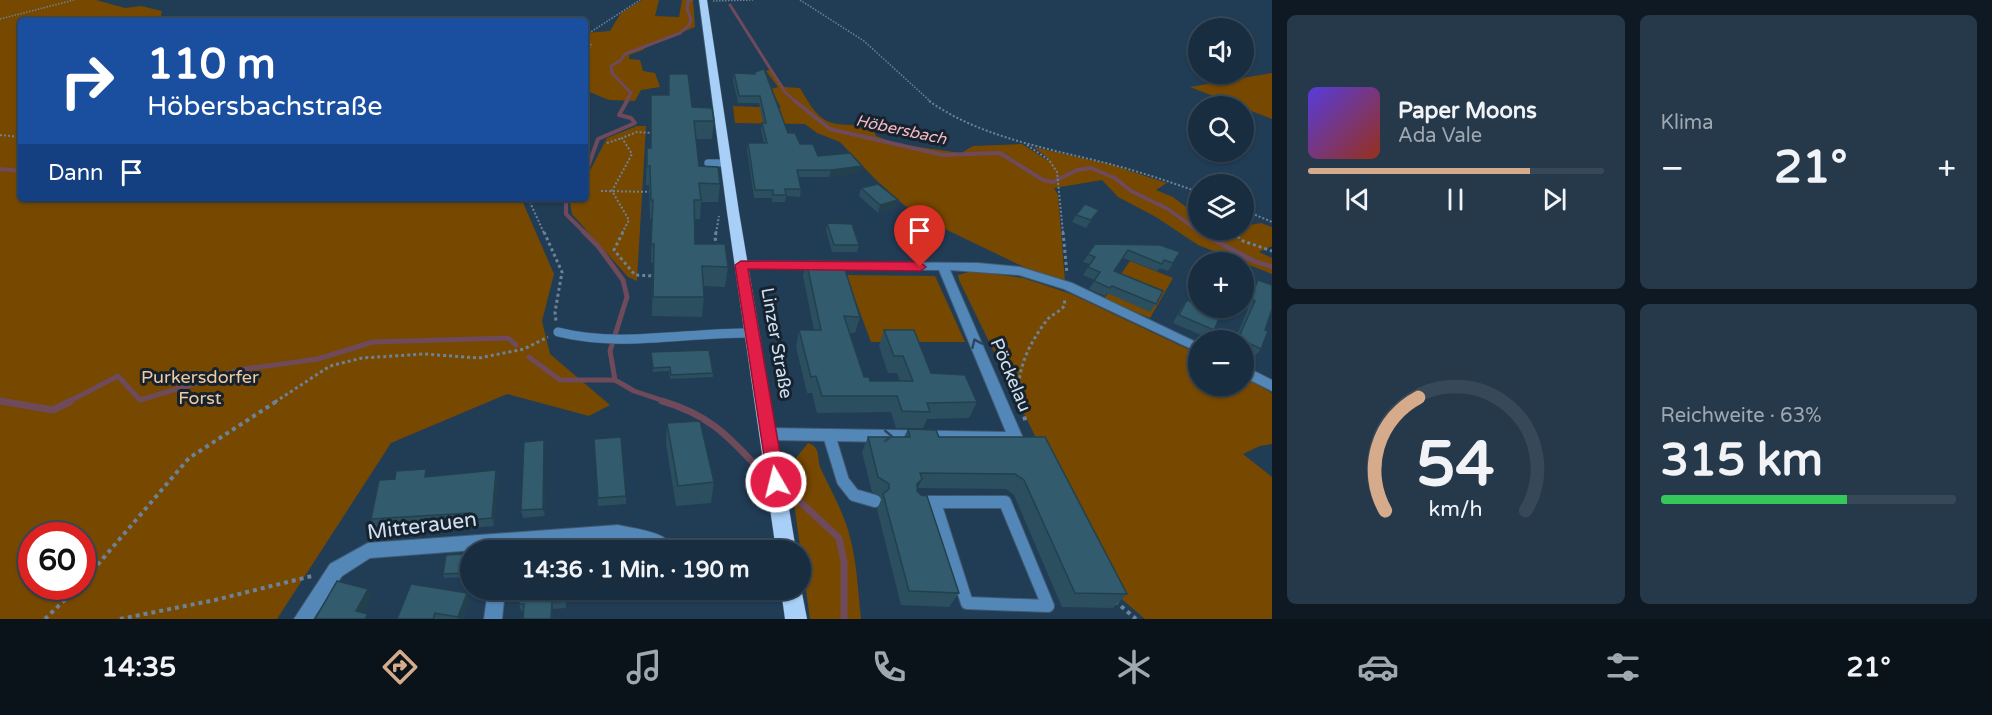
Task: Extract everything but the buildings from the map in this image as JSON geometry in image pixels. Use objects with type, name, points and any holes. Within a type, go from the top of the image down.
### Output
[{"type":"main road","name":"Linzer Straße","points":[[704,0],[741,265],[770,434],[785,540]]},
{"type":"main road","points":[[793,600],[796,619]]},
{"type":"street","points":[[741,265],[943,267],[1020,271],[1068,286],[1188,343]]},
{"type":"street","name":"Pöckelau","points":[[770,434],[1016,438],[943,267]]},
{"type":"street","points":[[1254,376],[1272,386]]},
{"type":"street","name":"Mitterauen","points":[[547,540],[618,532],[652,540]]},
{"type":"street","name":"Mitterauen","points":[[303,619],[336,570],[368,551],[460,547]]},
{"type":"street","points":[[494,619],[496,600]]},
{"type":"lane","points":[[708,163],[726,163]]},
{"type":"lane","points":[[558,332],[576,338],[609,340],[712,333],[752,333]]},
{"type":"lane","points":[[830,435],[843,481],[854,495],[875,501]]},
{"type":"lane","points":[[917,502],[1005,502],[1048,606],[967,603],[934,503]]},
{"type":"path","points":[[0,19],[74,0]]},
{"type":"path","points":[[588,34],[640,0]]},
{"type":"path","points":[[704,0],[753,0]]},
{"type":"path","points":[[800,0],[863,40],[909,85],[941,109],[976,126],[1026,144],[1115,164],[1188,189]]},
{"type":"path","points":[[607,143],[637,132],[655,133]]},
{"type":"path","points":[[0,135],[18,137]]},
{"type":"path","points":[[612,191],[632,154],[622,138]]},
{"type":"path","points":[[1026,144],[1049,160],[1059,179],[1068,286],[1064,296],[1065,305],[1042,327],[1018,378],[1026,424]]},
{"type":"path","points":[[601,191],[657,192]]},
{"type":"path","points":[[612,191],[629,220],[614,250],[635,276],[661,276]]},
{"type":"path","points":[[96,567],[189,458],[330,366],[362,358],[424,354],[479,358],[501,355],[524,349],[558,332],[555,312],[562,272],[529,201]]},
{"type":"path","points":[[1254,214],[1272,222]]},
{"type":"path","points":[[1242,240],[1272,251]]},
{"type":"path","points":[[1013,397],[1029,430]]},
{"type":"path","points":[[120,619],[215,600],[336,570]]},
{"type":"path","points":[[1111,596],[1136,619]]},
{"type":"path","points":[[45,619],[65,600]]},
{"type":"green space","name":"Purkersdorfer Forst","points":[[0,0],[96,0],[125,8],[141,6],[162,11],[160,18],[18,18],[18,201],[522,201],[554,274],[542,321],[550,354],[610,405],[589,416],[507,394],[391,443],[277,619],[0,619]]},
{"type":"green space","points":[[642,0],[659,0],[655,16],[679,17],[682,0],[693,0],[695,27],[649,44],[643,50],[629,55],[629,59],[640,60],[643,71],[655,73],[660,87],[641,90],[635,101],[609,100],[588,91],[588,33],[610,31],[621,13]]},
{"type":"green space","points":[[772,69],[784,87],[800,88],[814,109],[827,121],[872,127],[876,136],[898,144],[961,153],[973,146],[1022,144],[1047,160],[1050,160],[1034,147],[1112,165],[1167,183],[1156,190],[1173,197],[1188,208],[1188,238],[1156,217],[1118,197],[1102,180],[1054,188],[1058,195],[1065,282],[1028,269],[947,230],[905,206],[840,142],[817,133],[805,124],[735,123],[733,106],[781,108],[771,89],[778,87],[766,71]]},
{"type":"green space","points":[[1272,73],[1272,119],[1254,112],[1254,96],[1213,96],[1190,87],[1208,84],[1254,84],[1254,76]]},
{"type":"green space","points":[[637,126],[646,126],[637,281],[628,277],[572,214],[571,201],[588,201],[588,174],[607,138]]},
{"type":"green space","points":[[1261,223],[1272,227],[1272,246],[1259,252],[1272,258],[1272,274],[1254,267],[1254,252],[1216,252],[1190,240],[1254,240],[1254,224]]},
{"type":"green space","points":[[1130,261],[1173,278],[1150,318],[1104,299]]},
{"type":"green space","points":[[972,271],[1023,278],[1071,294],[1188,349],[1188,396],[1254,396],[1254,383],[1272,393],[1272,444],[1260,446],[1243,454],[1272,477],[1272,619],[1145,619],[1109,588],[958,275]]},
{"type":"green space","points":[[846,275],[935,276],[965,342],[871,342]]},
{"type":"green space","points":[[808,443],[817,451],[821,469],[841,511],[852,547],[861,619],[810,619],[807,600],[811,600],[811,540],[799,540],[789,467]]},
{"type":"waterway","points":[[626,102],[631,93],[612,73],[611,66],[620,61],[625,54],[680,33],[691,20],[687,8],[688,1],[691,0]]},
{"type":"waterway","name":"Höbersbach","points":[[730,5],[785,92],[796,102]]},
{"type":"waterway","points":[[588,167],[598,139],[635,123],[631,118],[619,115],[627,101]]},
{"type":"waterway","name":"Höbersbach","points":[[795,101],[830,129],[943,155],[1000,153],[1043,180],[1053,182],[1077,170],[1091,168],[1115,178],[1131,191],[1168,209],[1188,224]]},
{"type":"waterway","points":[[0,169],[18,171]]},
{"type":"waterway","points":[[568,201],[566,214],[598,246],[623,280],[627,297],[610,351],[615,380]]},
{"type":"waterway","name":"Höbersbach","points":[[1214,240],[1254,261],[1272,267]]},
{"type":"waterway","points":[[68,402],[118,376],[140,400],[244,369],[318,359],[373,342],[508,338],[516,345]]},
{"type":"waterway","points":[[529,357],[560,380],[615,380]]},
{"type":"waterway","points":[[615,380],[634,391],[667,402]]},
{"type":"waterway","points":[[6,402],[0,401],[53,410],[71,401]]},
{"type":"waterway","points":[[662,401],[691,412],[714,426],[756,466]]},
{"type":"waterway","points":[[796,498],[839,538],[844,562],[844,619]]},
{"type":"route","points":[[776,482],[741,265],[920,267]]}]
